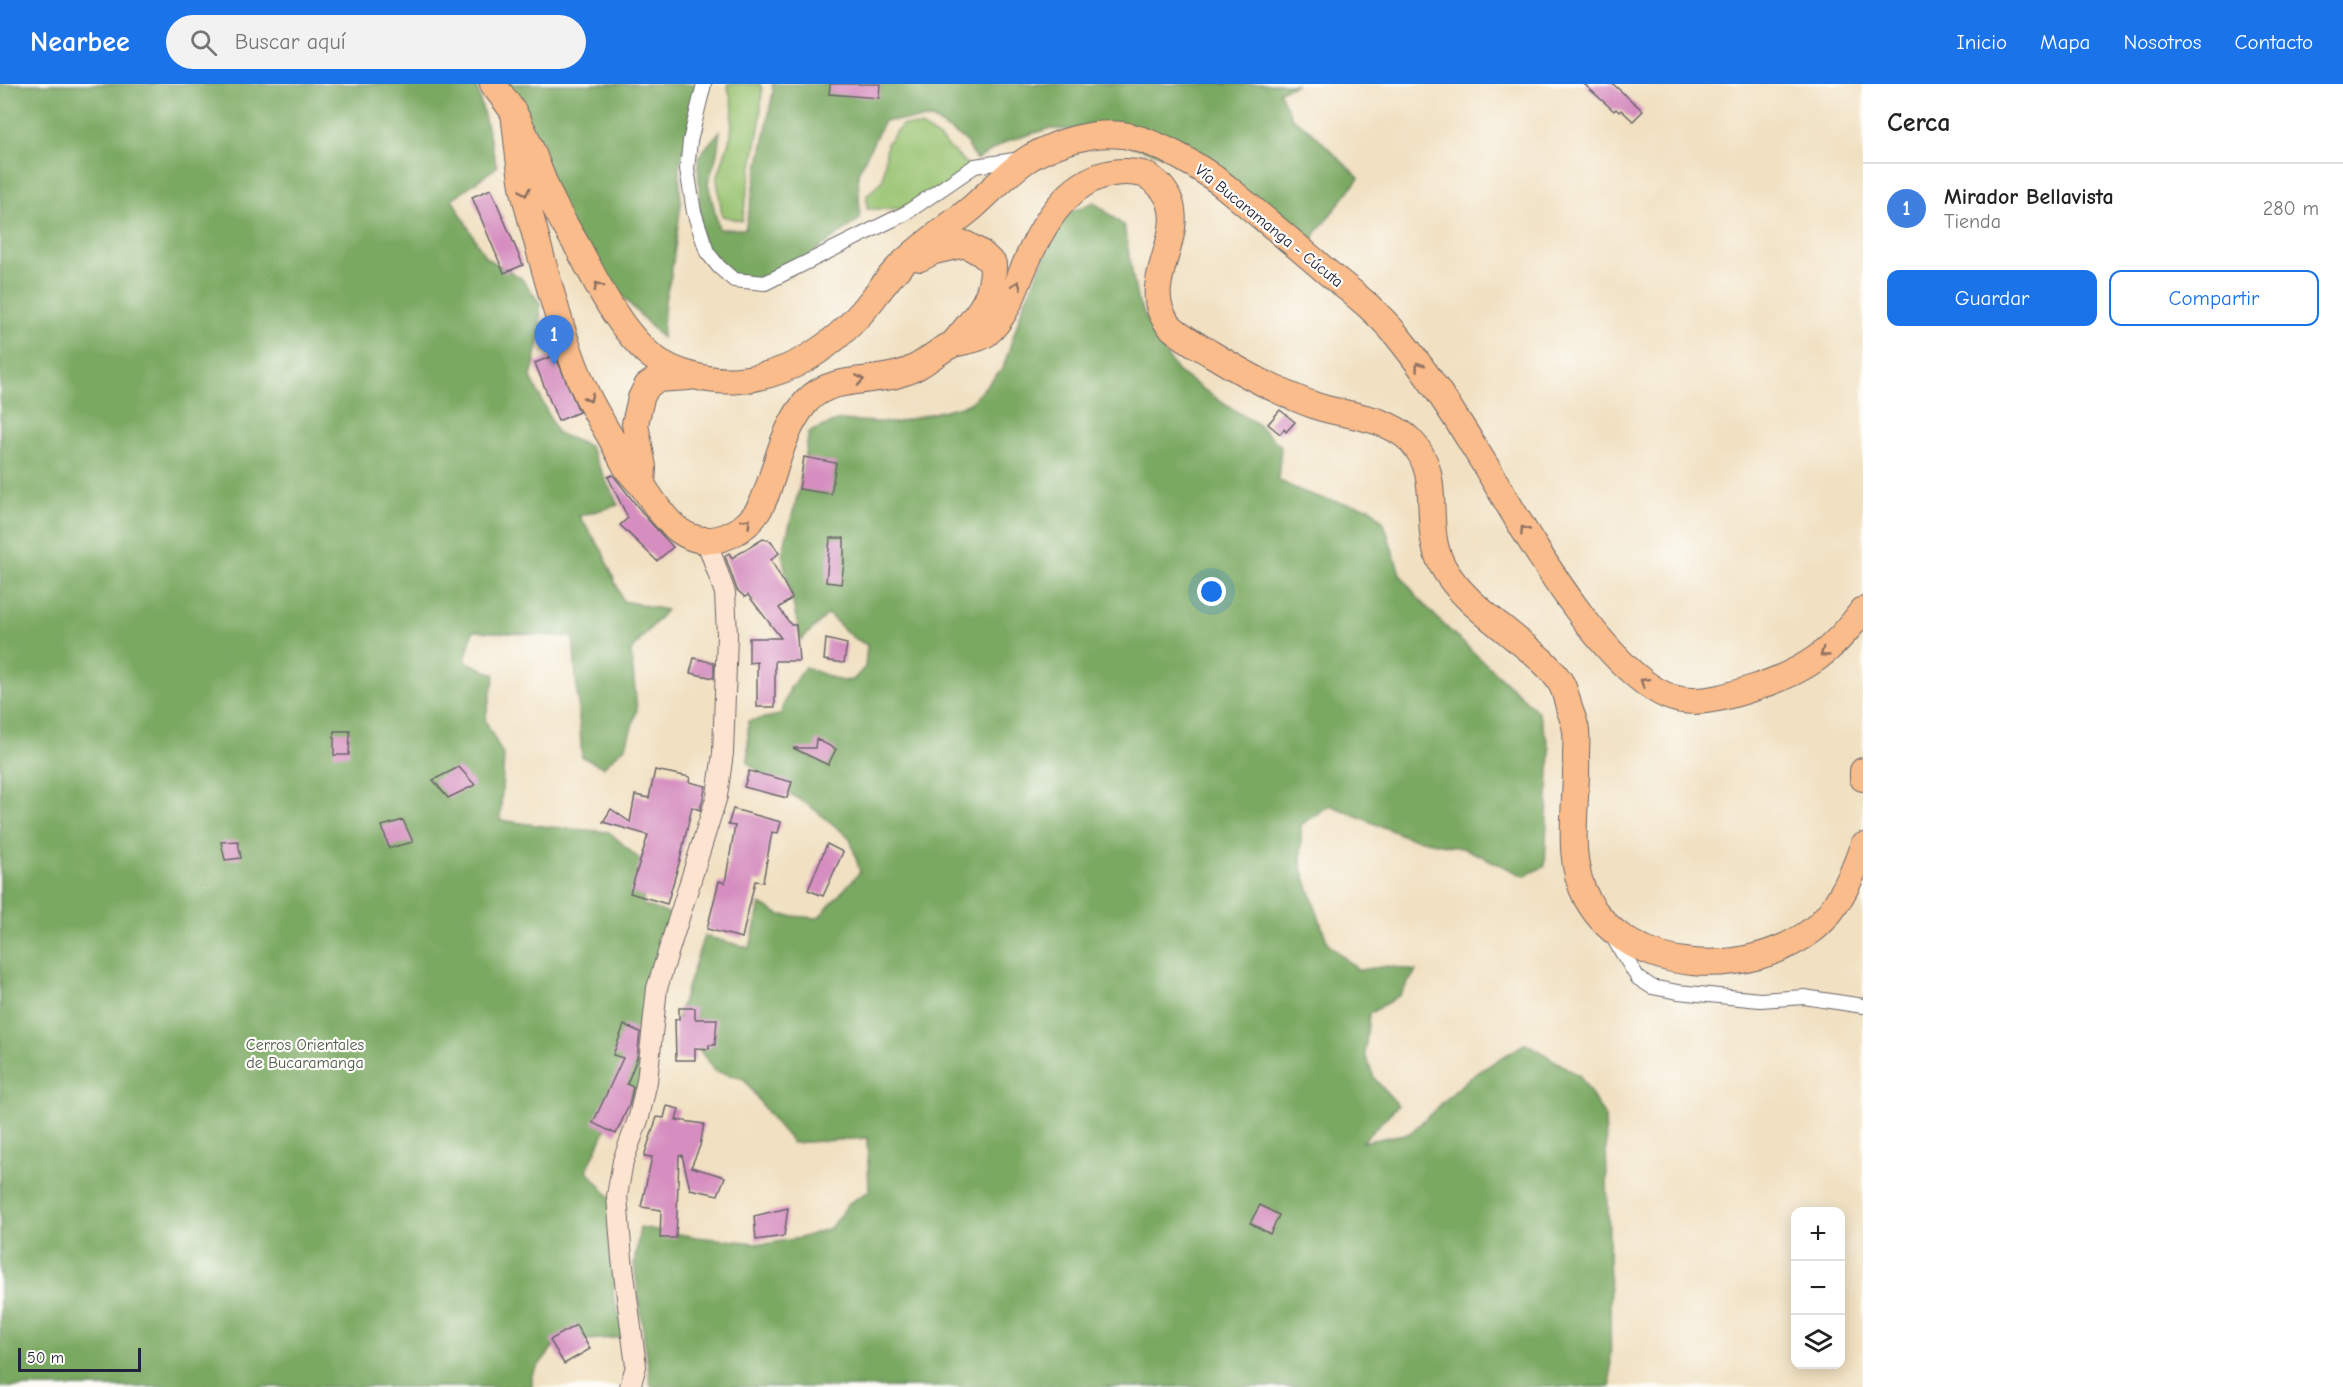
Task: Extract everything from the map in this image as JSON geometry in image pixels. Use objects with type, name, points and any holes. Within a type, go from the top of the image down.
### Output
[{"type":"highway","name":"Vía Bucaramanga - Cúcuta","points":[[493,84],[514,113],[534,155],[552,202],[600,291],[648,353],[662,363],[692,376],[724,382],[754,378],[784,371],[810,357],[860,315],[898,267],[1032,157],[1076,138],[1124,135],[1193,163],[1222,183],[1358,298],[1394,333],[1456,419],[1516,519],[1595,633],[1636,677],[1679,700],[1701,700],[1734,694],[1784,677],[1807,666],[1834,646],[1863,610]]},
{"type":"highway","points":[[514,113],[524,188],[547,279],[567,344],[586,393],[630,472],[642,485],[653,505],[669,524],[682,533],[716,539],[735,533],[750,521],[771,488],[778,456],[789,430],[805,404],[818,392],[836,384],[897,375],[922,366],[954,343],[981,311],[990,293],[993,278],[993,264],[981,253],[965,244],[934,251],[898,267]]},
{"type":"highway","points":[[954,343],[984,336],[997,321],[1013,295],[1039,237],[1059,204],[1080,186],[1098,176],[1113,172],[1142,174],[1157,182],[1173,209],[1170,244],[1157,282],[1157,302],[1165,320],[1173,329],[1220,359],[1292,396],[1315,405],[1375,421],[1403,433],[1416,446],[1426,464],[1432,486],[1432,535],[1437,554],[1446,572],[1458,590],[1531,650],[1563,687],[1577,732],[1574,831],[1577,876],[1589,903],[1604,921],[1625,940],[1646,951],[1667,958],[1712,963],[1749,958],[1769,952],[1815,928],[1850,881],[1863,846]]},
{"type":"highway","points":[[642,485],[643,467],[635,424],[641,398],[647,386],[657,379],[692,376]]},
{"type":"highway","points":[[1863,771],[1863,778]]},
{"type":"street","points":[[704,84],[690,141],[687,169],[694,212],[707,252],[734,280],[765,283],[906,213],[975,166],[1032,157]]},
{"type":"street","points":[[630,1387],[636,1366],[622,1259],[617,1196],[623,1161],[639,1117],[647,1081],[657,988],[717,796],[723,753],[727,635],[725,593],[706,539]]},
{"type":"street","points":[[1604,921],[1638,978],[1652,987],[1678,992],[1760,1000],[1804,997],[1863,1006]]},
{"type":"green space","name":"Cerros Orientales de Bucaramanga","points":[[0,84],[476,84],[497,167],[452,199],[486,258],[521,278],[540,303],[541,333],[531,377],[557,433],[589,446],[618,505],[579,516],[602,550],[623,601],[666,610],[631,651],[637,710],[626,746],[603,767],[582,757],[573,637],[473,631],[465,661],[495,675],[485,720],[504,757],[500,820],[609,832],[645,864],[643,905],[682,918],[647,1014],[648,1102],[617,1104],[587,1170],[622,1212],[613,1295],[626,1337],[557,1342],[532,1374],[532,1387],[0,1387]]},
{"type":"green space","points":[[481,84],[697,84],[702,104],[679,165],[681,205],[665,300],[662,338],[591,263],[537,163]]},
{"type":"green space","points":[[727,84],[760,84],[762,89],[760,122],[742,221],[722,216],[717,179],[731,135],[733,107]]},
{"type":"green space","points":[[772,84],[1297,84],[1279,91],[1292,118],[1311,131],[1359,178],[1315,234],[1307,266],[1179,160],[1079,130],[1048,129],[1007,141],[976,160],[965,140],[932,119],[884,121],[858,173],[860,219],[818,249],[791,275],[744,287],[722,267],[701,255],[698,157],[720,131],[717,154],[708,183],[719,229],[745,229],[765,135],[773,92]]},
{"type":"green space","points":[[902,125],[921,126],[939,138],[971,168],[939,201],[908,208],[867,209],[867,195],[883,180],[887,143]]},
{"type":"green space","points":[[1094,202],[1124,226],[1137,299],[1158,342],[1177,371],[1256,423],[1281,446],[1278,480],[1323,498],[1370,507],[1384,523],[1400,574],[1418,598],[1538,712],[1550,749],[1545,866],[1524,876],[1466,849],[1407,837],[1330,805],[1301,825],[1301,866],[1328,944],[1359,970],[1389,966],[1416,971],[1400,995],[1369,1014],[1365,1054],[1374,1078],[1398,1105],[1362,1142],[1410,1133],[1470,1077],[1526,1043],[1580,1076],[1605,1117],[1611,1387],[651,1387],[634,1264],[640,1227],[696,1237],[765,1244],[800,1238],[830,1228],[849,1203],[869,1191],[867,1138],[793,1143],[769,1115],[744,1079],[715,1071],[677,1019],[704,936],[750,948],[760,904],[780,915],[818,918],[860,872],[850,838],[810,806],[774,784],[748,763],[748,721],[780,715],[790,688],[805,667],[841,681],[853,680],[865,667],[867,645],[852,637],[828,614],[801,640],[782,554],[799,489],[809,432],[839,420],[894,423],[969,404],[1003,368],[1023,306],[1063,215]]},
{"type":"building","points":[[830,84],[880,84],[879,98],[829,94]]},
{"type":"building","points":[[1584,84],[1613,84],[1643,111],[1633,121],[1621,110],[1614,111]]},
{"type":"building","points":[[491,189],[523,265],[504,273],[472,197]]},
{"type":"building","points":[[555,355],[579,412],[558,421],[535,363]]},
{"type":"building","points":[[1280,410],[1295,422],[1286,432],[1284,429],[1280,434],[1268,424]]},
{"type":"building","points":[[804,457],[836,463],[831,494],[799,489]]},
{"type":"building","points":[[613,475],[648,520],[673,547],[657,561],[620,525],[628,518],[608,477]]},
{"type":"building","points":[[830,538],[844,538],[841,584],[826,582]]},
{"type":"building","points":[[763,539],[771,541],[779,553],[771,560],[792,598],[779,608],[791,625],[796,625],[799,661],[775,661],[775,707],[757,707],[757,662],[749,663],[749,638],[781,638],[748,595],[745,597],[737,590],[725,556],[729,553],[732,558]]},
{"type":"building","points":[[826,639],[847,644],[844,663],[824,660]]},
{"type":"building","points":[[694,658],[714,663],[714,678],[690,673]]},
{"type":"building","points":[[334,731],[350,731],[349,755],[334,755]]},
{"type":"building","points":[[816,739],[836,749],[828,765],[793,748],[815,748]]},
{"type":"building","points":[[459,767],[475,785],[448,798],[433,780]]},
{"type":"building","points":[[655,770],[690,777],[689,782],[706,786],[700,810],[692,807],[667,904],[630,893],[648,835],[603,822],[611,809],[630,822],[635,795],[649,798]]},
{"type":"building","points":[[749,771],[792,782],[787,798],[744,787]]},
{"type":"building","points":[[733,809],[781,822],[778,833],[772,832],[763,882],[755,881],[742,938],[707,929],[719,881],[725,883],[735,826],[728,825]]},
{"type":"building","points":[[403,820],[413,842],[389,848],[382,826]]},
{"type":"building","points":[[238,841],[241,858],[225,860],[221,842]]},
{"type":"building","points":[[827,844],[843,852],[823,896],[808,890]]},
{"type":"building","points":[[679,1008],[695,1008],[695,1019],[717,1019],[715,1045],[709,1045],[709,1049],[695,1048],[695,1060],[676,1060],[675,1019],[679,1019]]},
{"type":"building","points":[[624,1025],[640,1032],[637,1058],[627,1084],[633,1087],[629,1105],[616,1134],[593,1123],[623,1058],[613,1055]]},
{"type":"building","points":[[667,1106],[679,1109],[676,1120],[704,1124],[700,1146],[691,1167],[725,1177],[718,1195],[690,1189],[682,1155],[679,1156],[676,1238],[660,1238],[661,1210],[641,1207],[652,1157],[644,1156],[657,1117],[664,1118]]},
{"type":"building","points":[[1260,1205],[1279,1215],[1270,1234],[1250,1223]]},
{"type":"building","points":[[788,1208],[784,1236],[756,1240],[754,1216]]},
{"type":"building","points":[[576,1325],[590,1349],[564,1364],[550,1340]]},
{"type":"place","name":"Mirador Bellavista","points":[[554,365]]}]
